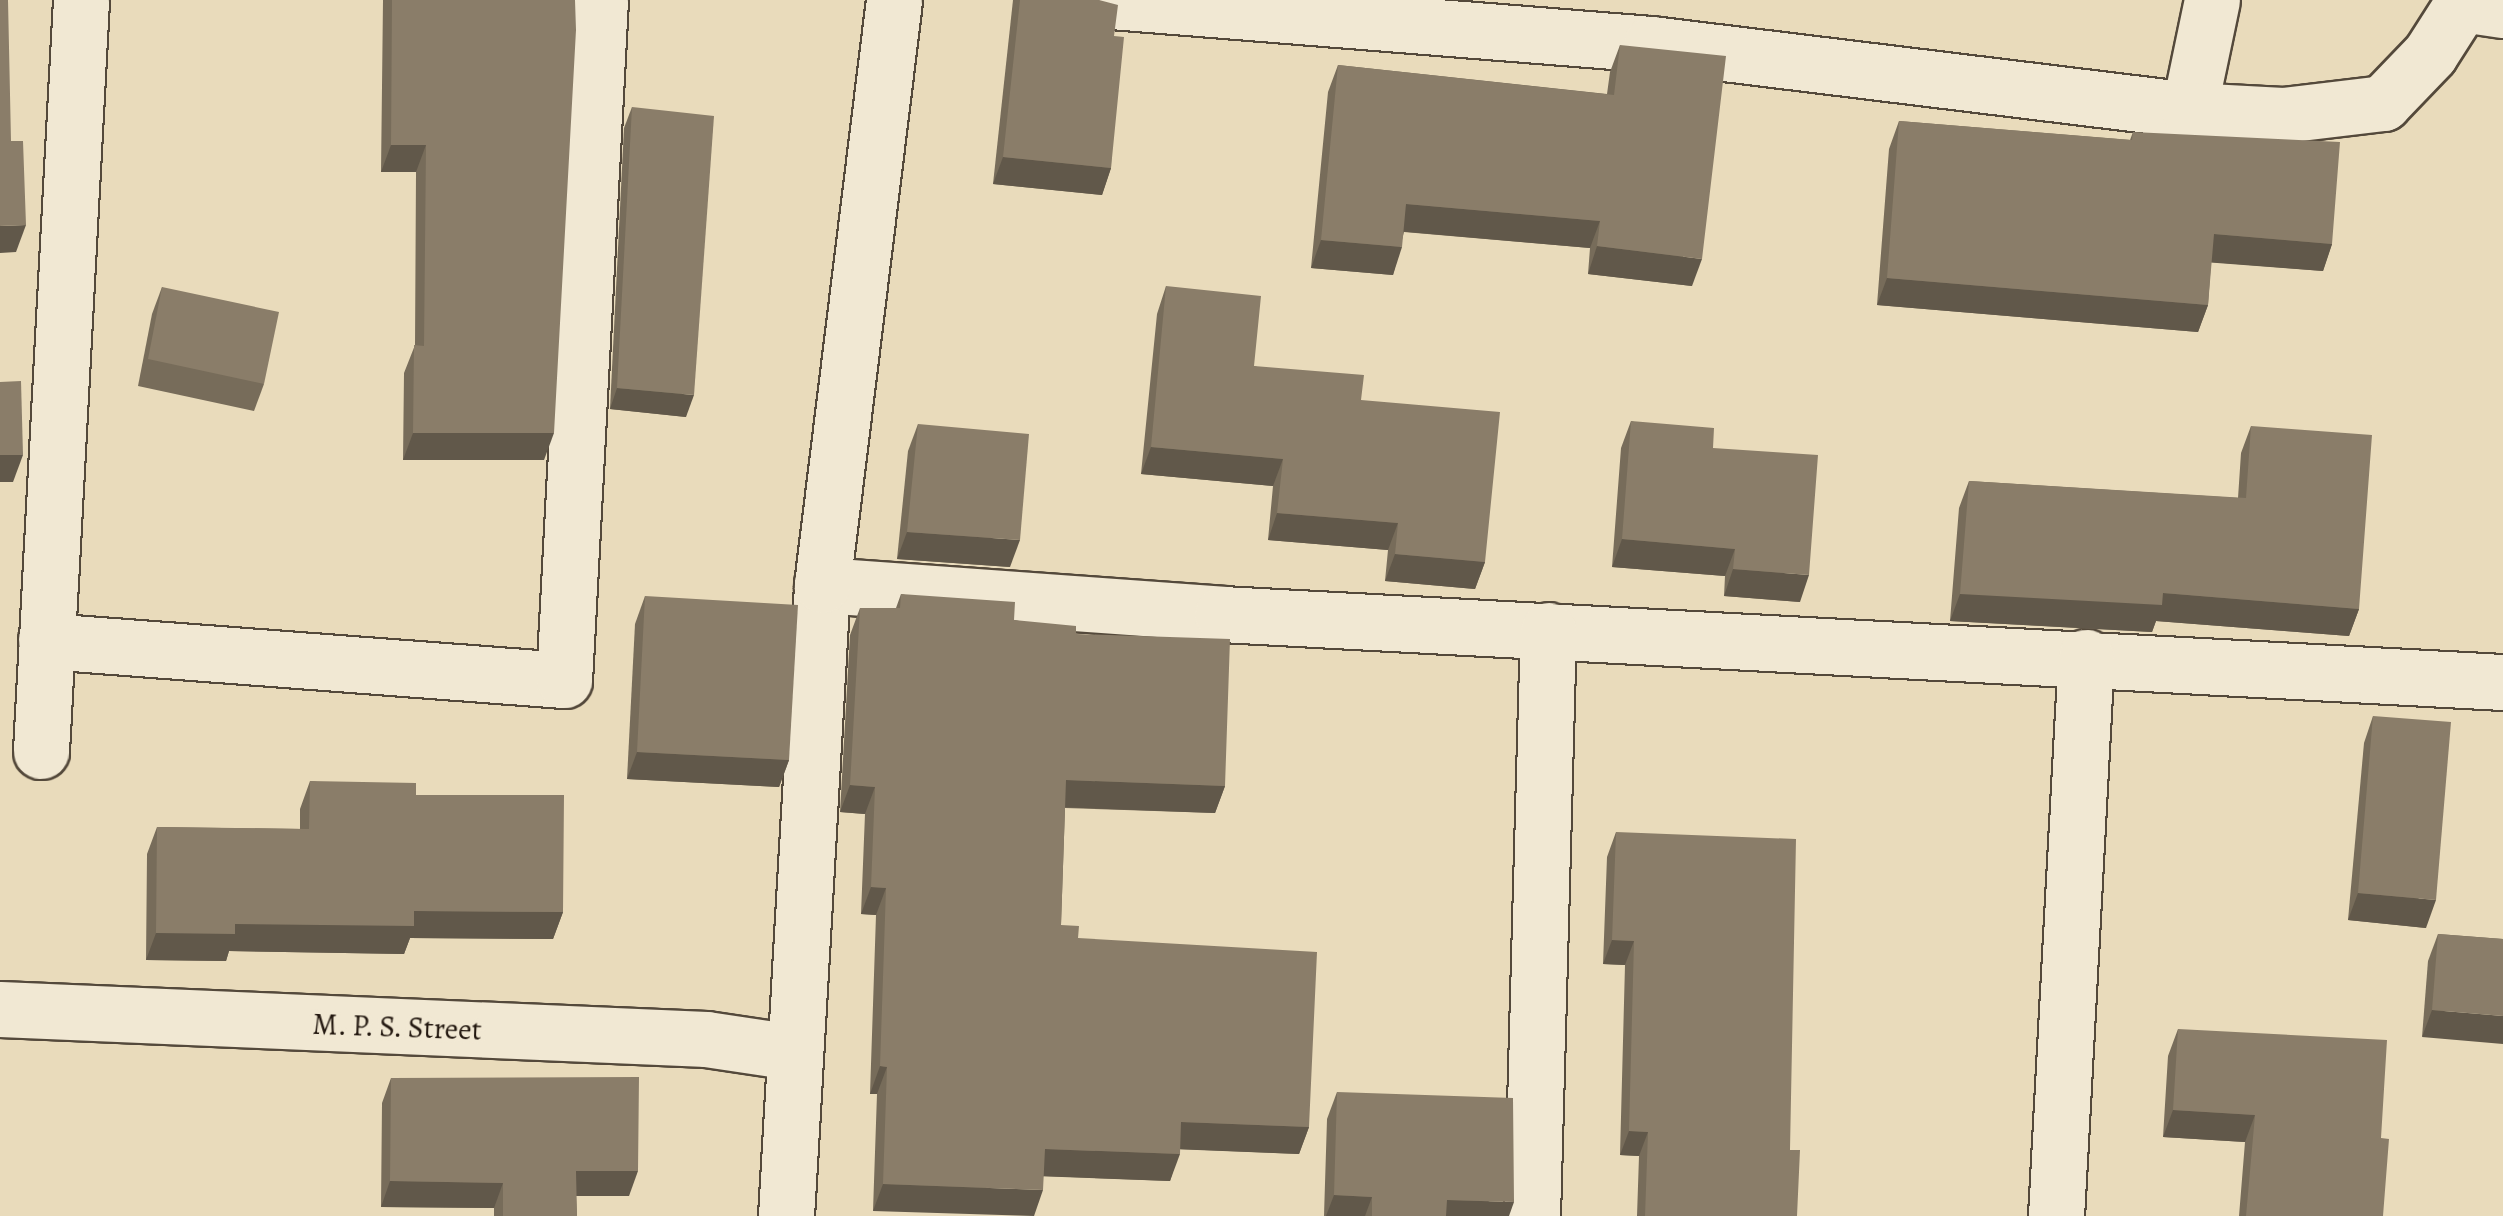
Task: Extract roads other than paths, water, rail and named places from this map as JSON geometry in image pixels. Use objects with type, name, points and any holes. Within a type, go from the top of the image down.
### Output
[{"type":"street","points":[[41,751],[81,0]]},
{"type":"street","points":[[46,640],[564,680],[600,0]]},
{"type":"street","points":[[786,1216],[822,585],[894,0]]},
{"type":"street","points":[[1100,0],[1651,44],[2189,110],[2283,115],[2383,103],[2430,54],[2462,4],[2503,10]]},
{"type":"street","points":[[2189,110],[2212,0]]},
{"type":"street","points":[[822,585],[1548,630],[2503,682]]},
{"type":"street","points":[[1532,1216],[1548,630]]},
{"type":"street","points":[[2056,1216],[2086,657]]},
{"type":"street","name":"M. P. S. Street","points":[[0,1009],[706,1040],[793,1052]]}]
